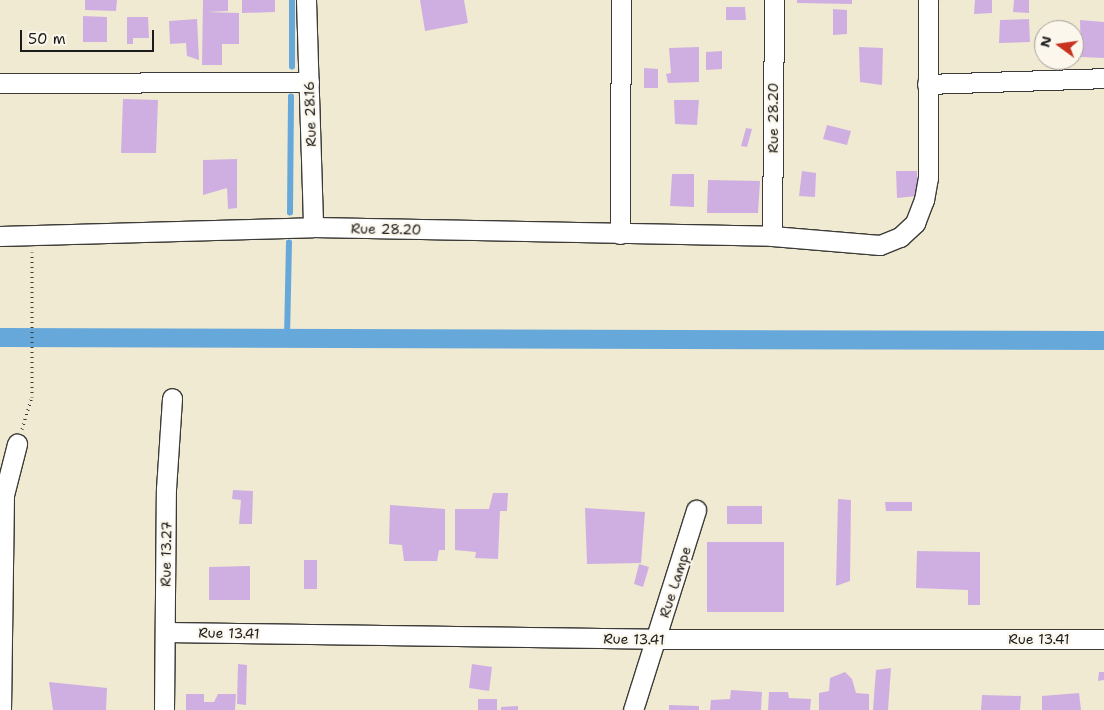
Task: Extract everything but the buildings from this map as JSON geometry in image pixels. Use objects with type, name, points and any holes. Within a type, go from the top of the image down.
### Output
[{"type":"street","name":"Rue 28.16","points":[[306,0],[313,227]]},
{"type":"street","points":[[620,234],[621,0]]},
{"type":"street","name":"Rue 28.20","points":[[772,236],[774,0]]},
{"type":"street","points":[[928,0],[927,84],[1104,78]]},
{"type":"street","points":[[0,83],[309,82]]},
{"type":"street","name":"Rue 28.20","points":[[0,236],[313,227],[772,236],[880,245],[900,237],[915,223],[928,178],[927,84]]},
{"type":"street","name":"Rue 13.27","points":[[164,710],[166,488],[172,398]]},
{"type":"street","points":[[1,710],[4,495],[18,444]]},
{"type":"street","name":"Rue Lampe","points":[[633,710],[696,510]]},
{"type":"street","name":"Rue 13.41","points":[[165,632],[656,639],[1104,639]]},
{"type":"path","points":[[18,444],[32,397],[34,296],[32,236]]},
{"type":"waterway","points":[[292,0],[292,67]]},
{"type":"waterway","points":[[290,213],[291,97]]},
{"type":"waterway","points":[[287,338],[289,243]]},
{"type":"waterway","points":[[0,337],[1104,340]]}]
